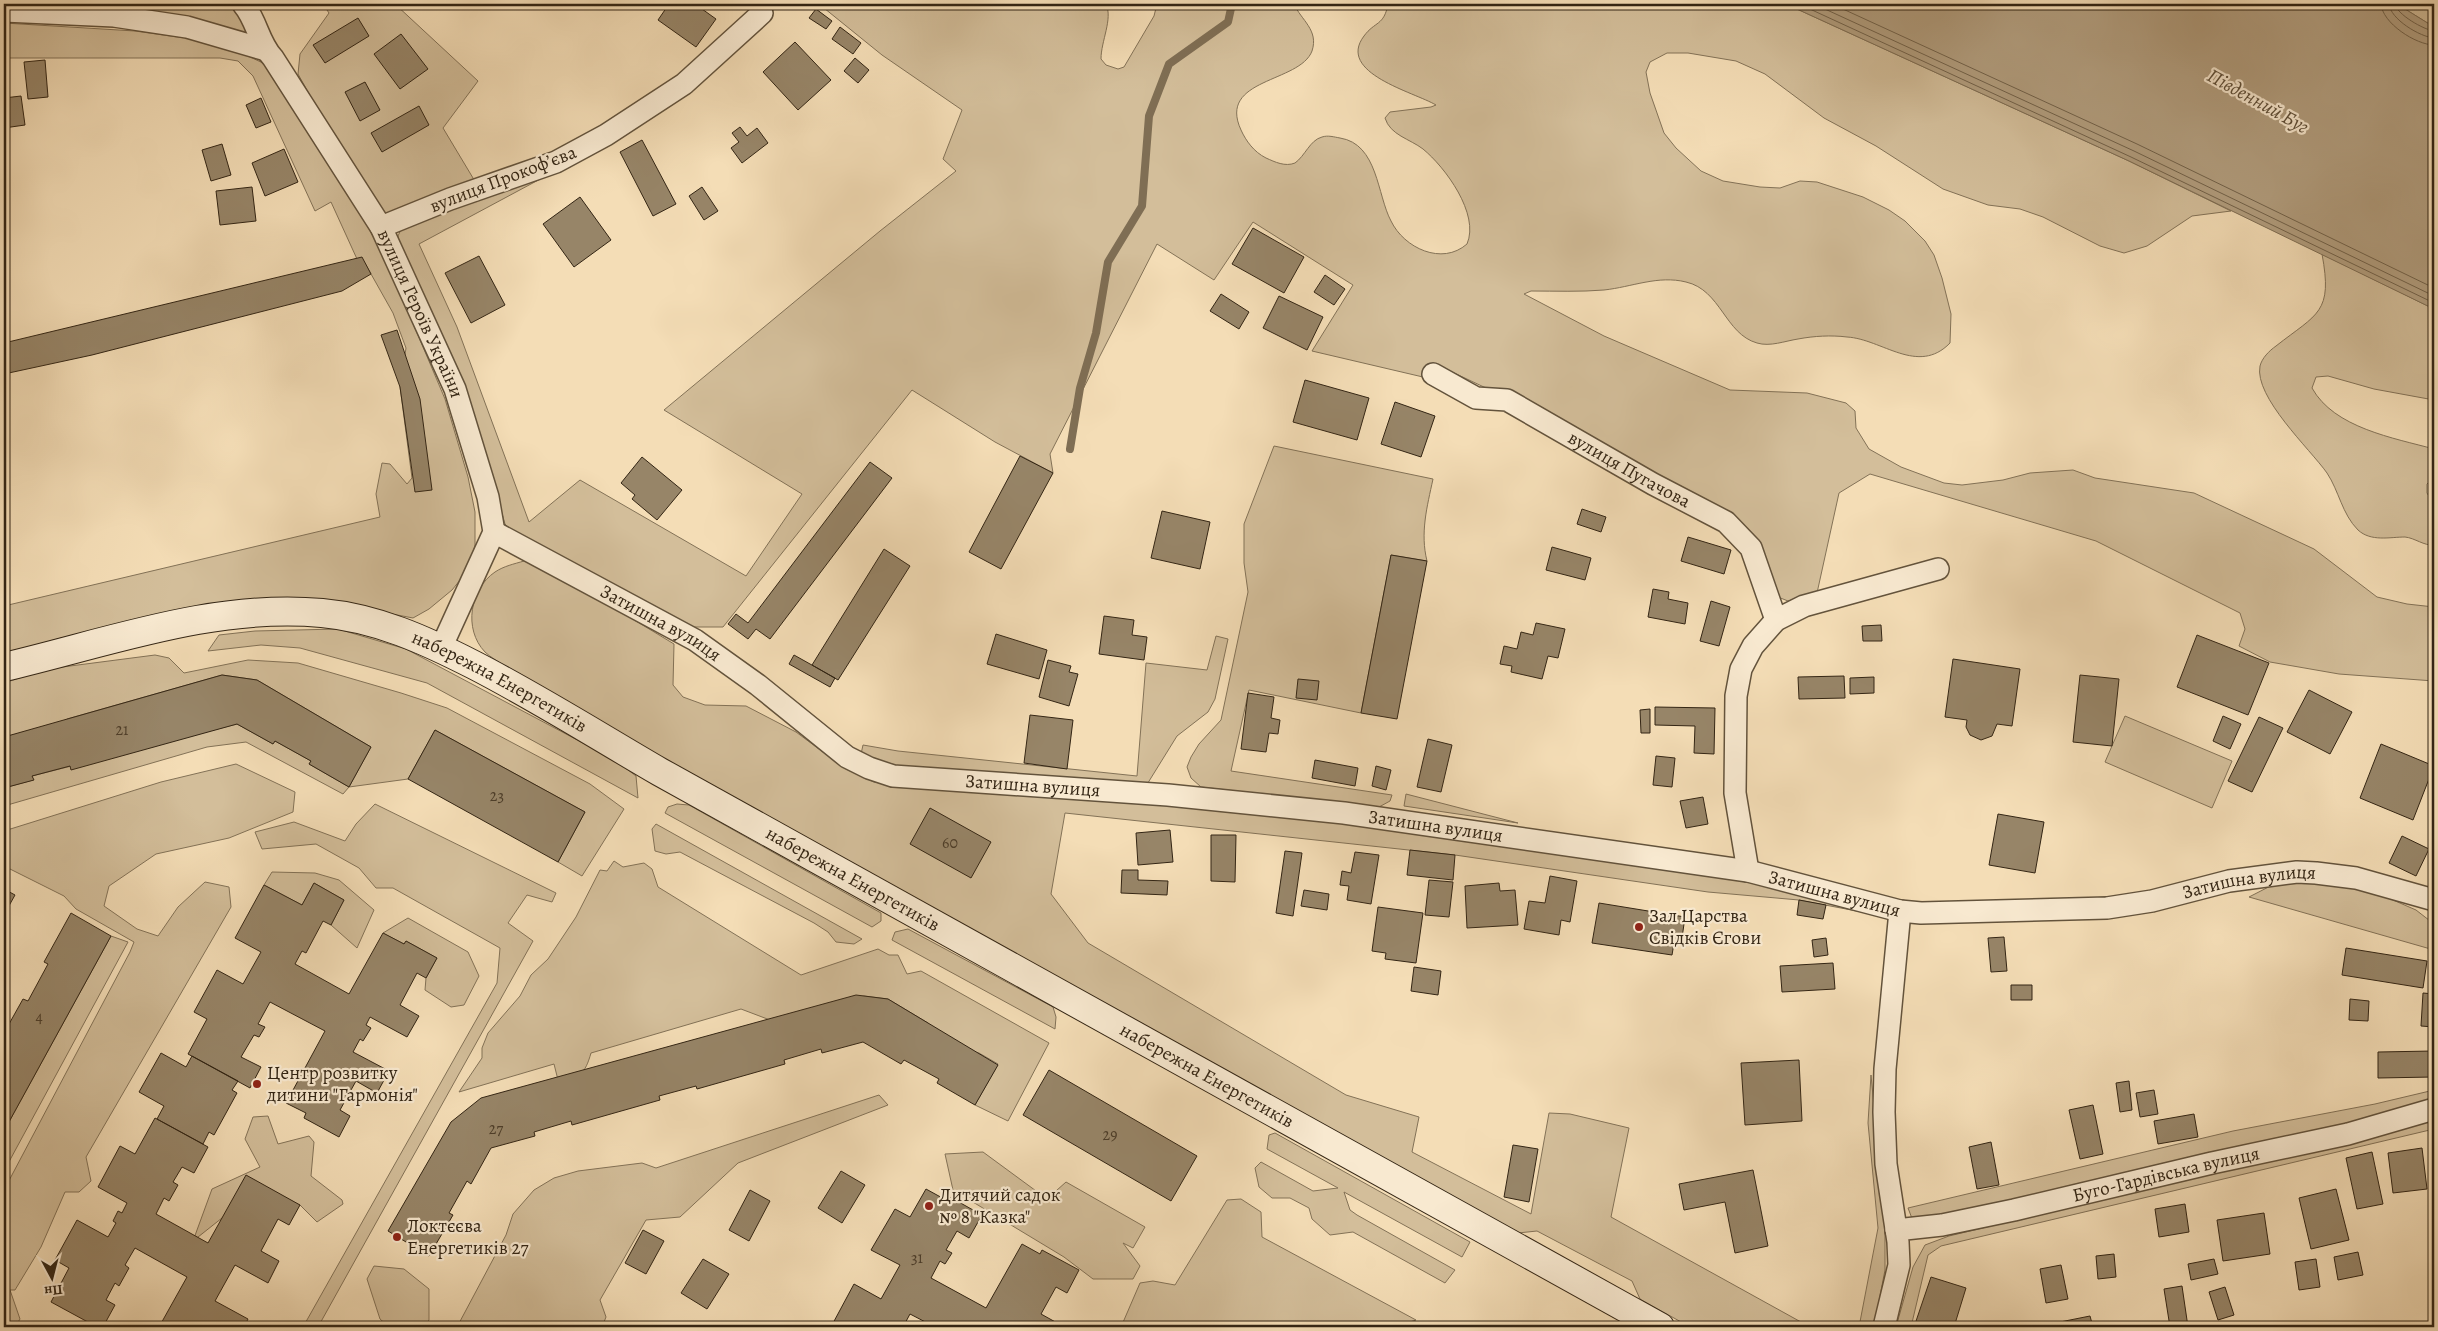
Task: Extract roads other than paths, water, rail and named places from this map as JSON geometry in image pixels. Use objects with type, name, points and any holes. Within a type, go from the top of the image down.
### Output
[{"type":"street","name":"вулиця Героїв України","points":[[243,4],[251,14],[266,50],[273,58],[381,227],[455,389],[488,498],[494,532]]},
{"type":"street","points":[[4,11],[114,16],[187,27],[266,50]]},
{"type":"street","name":"вулиця Прокофʼєва","points":[[381,227],[556,162],[606,135],[684,84],[762,13]]},
{"type":"street","name":"вулиця Пугачова","points":[[1433,374],[1476,398],[1507,400],[1653,484],[1726,522],[1751,548],[1776,620]]},
{"type":"street","points":[[441,648],[494,532]]},
{"type":"street","name":"Затишна вулиця","points":[[494,532],[696,640],[758,685],[847,757],[869,768],[893,776],[1168,795],[1344,813],[1748,871],[1900,911],[1943,914],[2107,908],[2152,901],[2229,881],[2297,872],[2356,878],[2434,900]]},
{"type":"street","points":[[1748,871],[1735,793],[1736,696],[1741,669],[1753,646],[1776,620],[1804,606],[1938,569]]},
{"type":"street","name":"набережна Енергетиків","points":[[4,667],[164,626],[272,612],[314,612],[345,616],[392,627],[441,648],[512,684],[660,772],[1660,1327]]},
{"type":"street","points":[[1884,1327],[1899,1265],[1886,1164],[1884,1090],[1900,911]]},
{"type":"street","name":"Буго-Гардівська вулиця","points":[[1896,1230],[1942,1225],[2014,1210],[2212,1163],[2348,1134],[2434,1109]]},
{"type":"water","name":"Південний Буг","points":[[1786,4],[2397,4],[2434,27],[2434,309],[2129,161]]},
{"type":"waterway","points":[[1070,449],[1080,388],[1096,333],[1108,262],[1142,206],[1149,116],[1169,64],[1228,22],[1232,4]]},
{"type":"place","name":"Зал Царства Свідків Єгови","points":[[1639,927]]},
{"type":"place","name":"Центр розвитку дитини \"Гармонія\"","points":[[257,1084]]},
{"type":"place","name":"Дитячий садок № 8 \"Казка\"","points":[[929,1206]]},
{"type":"place","name":"Локтєєва Енергетиків 27","points":[[397,1237]]}]
